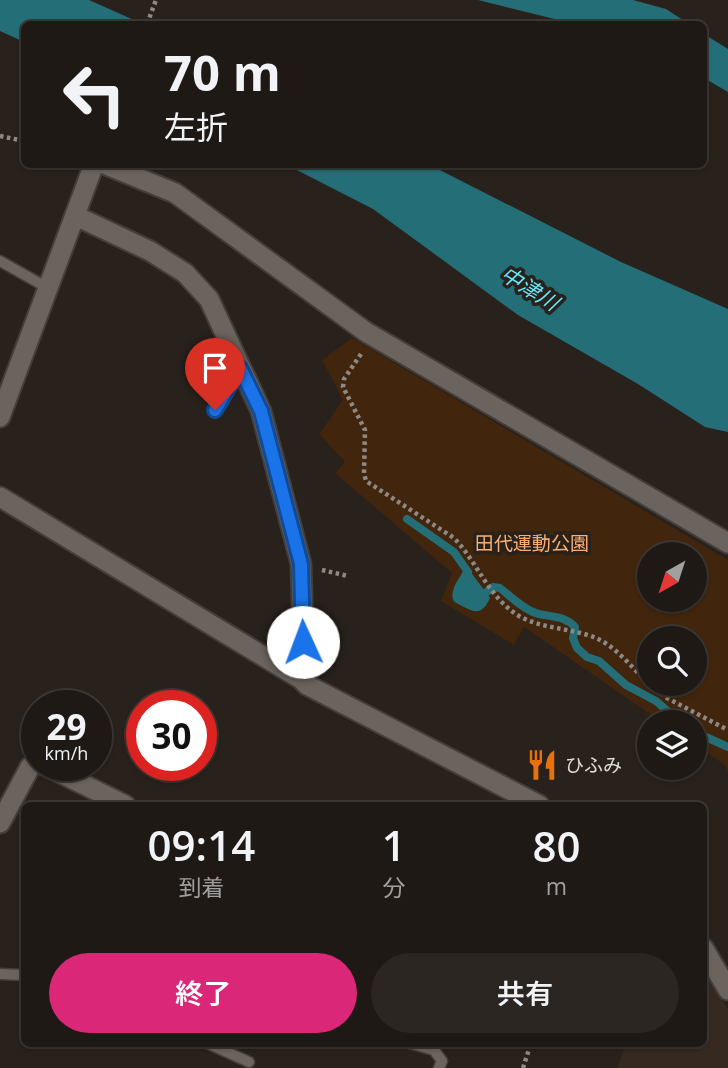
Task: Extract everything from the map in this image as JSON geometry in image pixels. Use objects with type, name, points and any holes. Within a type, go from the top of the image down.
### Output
[{"type":"street","points":[[0,417],[93,168]]},
{"type":"street","points":[[114,168],[175,193],[374,337],[728,543]]},
{"type":"street","points":[[76,216],[150,251],[185,273],[209,299],[261,411],[301,564],[304,667],[301,679]]},
{"type":"street","points":[[0,497],[307,685],[533,802]]},
{"type":"street","points":[[0,822],[22,781]]},
{"type":"street","points":[[76,781],[119,802]]},
{"type":"street","points":[[707,954],[728,990]]},
{"type":"lane","points":[[0,261],[48,288]]},
{"type":"lane","points":[[215,410],[240,368]]},
{"type":"lane","points":[[0,974],[21,975]]},
{"type":"lane","points":[[216,1047],[249,1062]]},
{"type":"lane","points":[[423,1047],[434,1050],[442,1061],[439,1068]]},
{"type":"path","points":[[148,21],[156,0]]},
{"type":"path","points":[[0,135],[21,140]]},
{"type":"path","points":[[374,337],[344,379],[343,387],[365,430],[366,481],[454,538],[465,549],[501,603],[520,617],[596,638],[637,672]]},
{"type":"path","points":[[665,696],[728,730]]},
{"type":"path","points":[[523,1068],[530,1047]]},
{"type":"shaded area","points":[[707,973],[728,1009],[728,1068],[617,1068],[625,1047],[707,1047]]},
{"type":"green space","name":"田代運動公園","points":[[352,338],[698,542],[637,542],[637,612],[707,612],[707,548],[728,560],[728,772],[725,765],[707,753],[707,710],[644,710],[524,627],[514,645],[441,601],[452,573],[335,473],[345,462],[319,434],[343,400],[322,360]]},
{"type":"water","points":[[0,0],[89,0],[136,21],[21,21],[21,41],[0,31]]},
{"type":"water","points":[[478,0],[633,0],[666,9],[684,21],[563,21]]},
{"type":"water","points":[[707,36],[728,49],[728,92],[707,80]]},
{"type":"water","name":"中津川","points":[[293,168],[436,168],[621,262],[728,309],[728,432],[705,427],[638,384],[518,315],[373,209]]},
{"type":"water","points":[[464,563],[490,598],[479,611],[464,607],[452,598],[463,571],[460,565]]},
{"type":"waterway","points":[[407,519],[454,552],[468,572]]},
{"type":"waterway","points":[[478,592],[484,594],[493,587],[500,588],[529,610],[571,623],[575,627],[573,638],[577,648],[587,657],[599,661],[626,685],[656,701],[666,710]]},
{"type":"waterway","points":[[707,737],[728,747]]},
{"type":"place","name":"ひふみ","points":[[542,765]]},
{"type":"route","points":[[215,410],[240,368],[261,411],[301,564],[303,642]]}]
